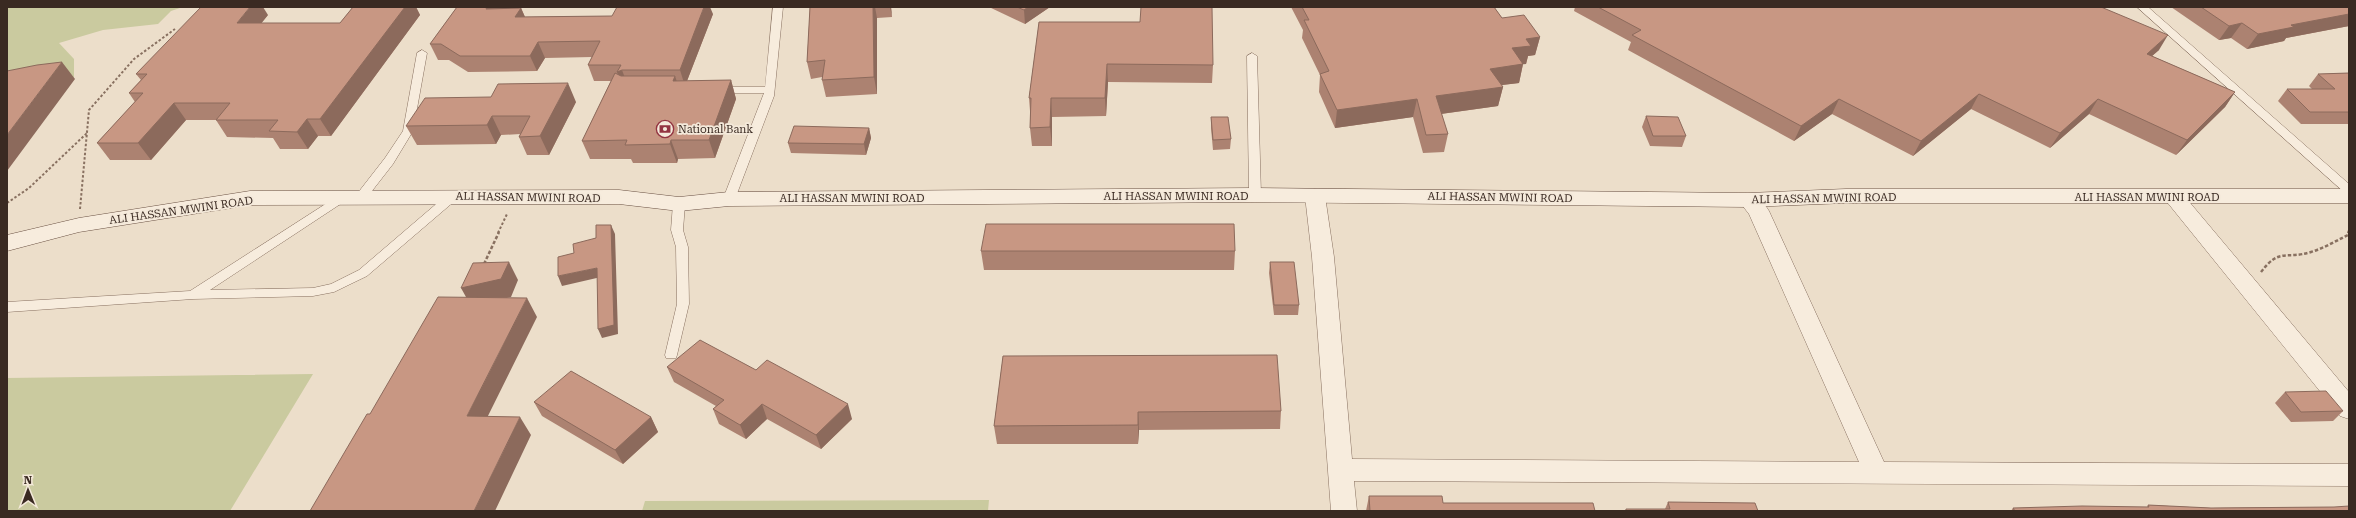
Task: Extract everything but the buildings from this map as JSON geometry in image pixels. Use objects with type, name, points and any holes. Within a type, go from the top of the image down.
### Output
[{"type":"main road","name":"ALI HASSAN MWINI ROAD","points":[[7,243],[79,225],[250,198],[453,196],[515,198],[619,197],[679,204],[729,199],[1255,195],[1748,200],[1846,196],[2349,196]]},
{"type":"main road","points":[[1315,196],[1323,257],[1344,511]]},
{"type":"main road","points":[[2174,197],[2349,409]]},
{"type":"main road","points":[[1748,200],[1758,211],[1876,472]]},
{"type":"main road","points":[[1340,470],[2349,475]]},
{"type":"lane","points":[[729,199],[770,90],[778,7]]},
{"type":"lane","points":[[2142,7],[2349,190]]},
{"type":"lane","points":[[193,295],[351,198],[389,161],[408,131],[422,53]]},
{"type":"lane","points":[[1252,56],[1255,195]]},
{"type":"lane","points":[[707,90],[770,90]]},
{"type":"lane","points":[[7,307],[193,295],[314,292],[334,288],[363,273],[453,196]]},
{"type":"lane","points":[[671,355],[683,304],[682,246],[676,230],[679,204]]},
{"type":"path","points":[[79,225],[89,110],[134,59],[175,29]]},
{"type":"path","points":[[7,203],[29,188],[87,133]]},
{"type":"path","points":[[484,265],[515,198]]},
{"type":"path","points":[[2249,289],[2270,259],[2278,254],[2311,252],[2348,235],[2349,230]]},
{"type":"green space","points":[[7,7],[183,7],[171,11],[158,24],[103,30],[59,43],[74,59],[74,77],[7,87]]},
{"type":"green space","points":[[313,374],[230,511],[7,511],[7,378]]},
{"type":"green space","points":[[989,500],[988,511],[642,511],[645,501]]},
{"type":"place","name":"National Bank","points":[[665,129]]}]
